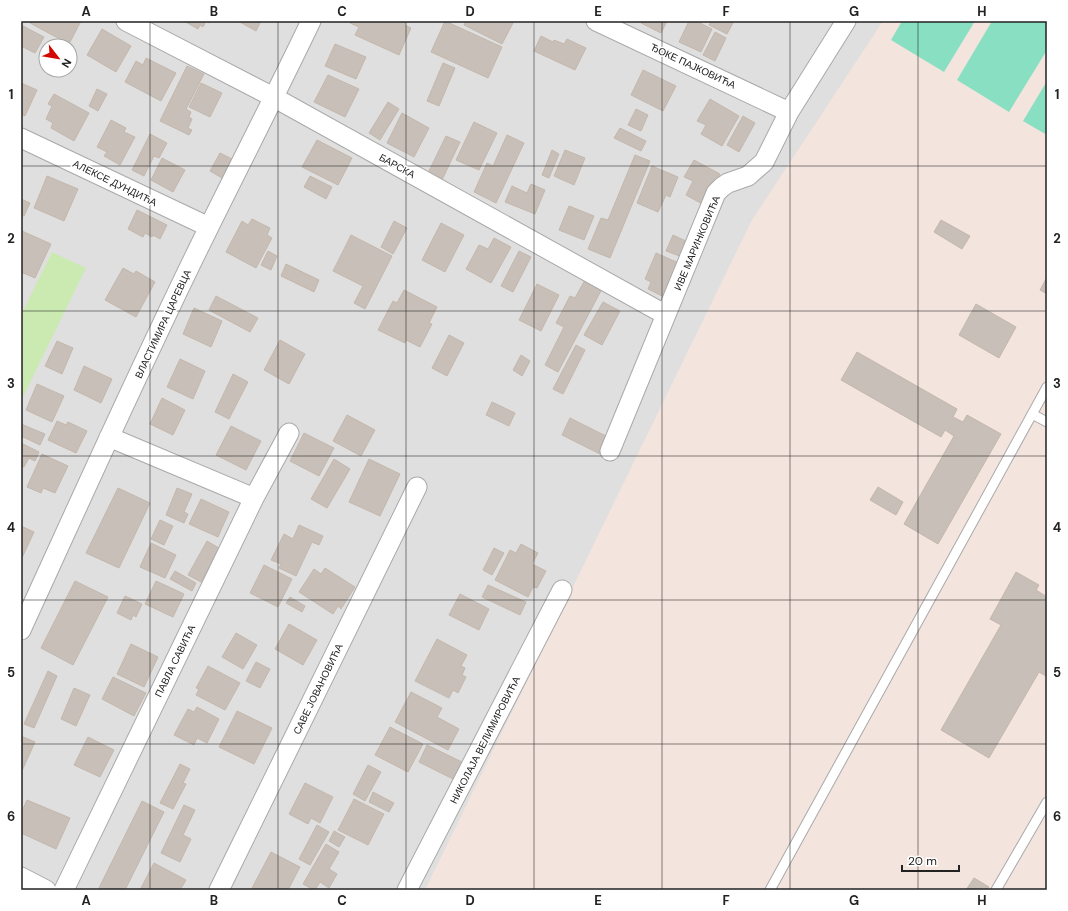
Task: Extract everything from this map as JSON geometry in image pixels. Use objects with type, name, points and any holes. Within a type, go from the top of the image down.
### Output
[{"type":"street","name":"БАРСКА","points":[[126,21],[275,98],[666,315]]},
{"type":"street","name":"ВЛАСТИМИРА ЦАРЕВЦА","points":[[21,630],[109,437],[209,228],[275,98],[311,21]]},
{"type":"street","name":"ЂОКЕ ПАЈКОВИЋА","points":[[596,21],[789,112]]},
{"type":"street","name":"ИВЕ МАРИНКОВИЋА","points":[[610,451],[716,194],[728,183],[748,176],[764,162],[789,112],[846,21]]},
{"type":"street","name":"АЛЕКСЕ ДУНДИЋА","points":[[21,138],[209,228]]},
{"type":"street","name":"ПАВЛА САВИЋА","points":[[64,890],[254,498],[288,433]]},
{"type":"street","points":[[109,437],[254,498]]},
{"type":"street","name":"САВЕ ЈОВАНОВИЋА","points":[[219,890],[417,488]]},
{"type":"street","name":"НИКОЛАЈА ВЕЛИМИРОВИЋА","points":[[407,890],[562,590]]},
{"type":"street","points":[[21,877],[46,890]]},
{"type":"lane","points":[[770,890],[1047,387]]},
{"type":"lane","points":[[1032,414],[1047,422]]},
{"type":"lane","points":[[998,889],[1047,802]]},
{"type":"shaded area","points":[[21,21],[1047,21],[1047,890],[21,890]]},
{"type":"shaded area","points":[[883,21],[1047,21],[1047,890],[425,890],[752,220]]},
{"type":"green space","points":[[902,21],[975,21],[944,72],[891,40]]},
{"type":"green space","points":[[992,21],[1047,21],[1047,50],[1009,112],[957,80]]},
{"type":"green space","points":[[1047,81],[1047,135],[1023,121]]},
{"type":"green space","points":[[52,252],[86,268],[21,401],[21,315]]},
{"type":"building","points":[[31,21],[81,21],[72,38],[58,38],[30,23]]},
{"type":"building","points":[[184,21],[206,21],[203,27],[200,25],[198,29]]},
{"type":"building","points":[[238,21],[261,21],[256,31]]},
{"type":"building","points":[[351,21],[406,21],[405,25],[411,28],[399,55],[355,35],[359,27],[350,23]]},
{"type":"building","points":[[445,21],[502,47],[488,78],[431,52]]},
{"type":"building","points":[[466,21],[509,21],[513,23],[502,44],[464,25]]},
{"type":"building","points":[[642,21],[667,21],[661,33],[641,23]]},
{"type":"building","points":[[689,21],[696,21],[712,29],[701,52],[679,42]]},
{"type":"building","points":[[711,21],[734,21],[727,34],[709,25]]},
{"type":"building","points":[[23,26],[44,37],[38,38],[38,48],[35,53],[21,46],[21,31]]},
{"type":"building","points":[[102,29],[131,46],[116,72],[87,55]]},
{"type":"building","points":[[715,32],[726,38],[715,61],[703,55]]},
{"type":"building","points":[[541,36],[553,42],[554,40],[564,44],[567,39],[586,48],[575,70],[534,51]]},
{"type":"building","points":[[335,44],[366,57],[356,79],[325,66]]},
{"type":"building","points":[[146,58],[176,73],[161,101],[125,82],[136,61],[143,65]]},
{"type":"building","points":[[443,63],[455,68],[439,106],[427,101]]},
{"type":"building","points":[[187,66],[204,74],[186,109],[191,112],[189,117],[192,119],[188,128],[192,130],[189,135],[160,121]]},
{"type":"building","points":[[643,70],[676,86],[663,111],[631,95]]},
{"type":"building","points":[[328,75],[359,89],[345,117],[314,102]]},
{"type":"building","points":[[21,83],[37,90],[25,116],[21,114]]},
{"type":"building","points":[[201,83],[222,93],[210,117],[189,107]]},
{"type":"building","points":[[97,89],[107,94],[98,111],[89,106]]},
{"type":"building","points":[[54,94],[89,113],[74,141],[51,128],[53,123],[46,119],[52,106],[48,104]]},
{"type":"building","points":[[710,99],[739,116],[722,146],[701,134],[706,125],[697,121]]},
{"type":"building","points":[[388,102],[399,109],[380,140],[369,133]]},
{"type":"building","points":[[636,109],[648,115],[641,131],[628,125]]},
{"type":"building","points":[[402,113],[429,128],[414,157],[387,143]]},
{"type":"building","points":[[743,116],[755,123],[739,152],[727,145]]},
{"type":"building","points":[[111,120],[126,128],[124,132],[135,137],[120,165],[104,156],[107,152],[97,147]]},
{"type":"building","points":[[474,122],[497,133],[479,170],[456,160]]},
{"type":"building","points":[[620,128],[646,141],[641,151],[614,138]]},
{"type":"building","points":[[150,134],[167,143],[159,158],[154,156],[144,176],[132,170]]},
{"type":"building","points":[[507,135],[524,143],[496,203],[474,192],[487,163],[493,166]]},
{"type":"building","points":[[446,136],[460,142],[442,180],[428,173]]},
{"type":"building","points":[[317,140],[352,158],[338,185],[302,167]]},
{"type":"building","points":[[552,150],[559,154],[549,178],[542,175]]},
{"type":"building","points":[[565,150],[585,158],[574,185],[554,176]]},
{"type":"building","points":[[220,153],[232,159],[222,178],[210,171]]},
{"type":"building","points":[[635,155],[650,161],[610,258],[588,249],[601,218],[608,220]]},
{"type":"building","points":[[162,158],[185,170],[173,192],[151,180]]},
{"type":"building","points":[[694,160],[720,174],[704,205],[686,195],[693,181],[684,177]]},
{"type":"building","points":[[652,166],[678,177],[670,197],[666,195],[658,212],[637,203]]},
{"type":"building","points":[[47,176],[78,189],[64,221],[34,208]]},
{"type":"building","points":[[310,176],[332,187],[326,199],[304,187]]},
{"type":"building","points":[[531,184],[545,190],[535,214],[505,202],[512,186],[527,193]]},
{"type":"building","points":[[21,199],[30,203],[24,216],[21,215]]},
{"type":"building","points":[[569,206],[594,216],[584,240],[559,230]]},
{"type":"building","points":[[137,210],[167,225],[160,239],[145,233],[143,237],[128,229]]},
{"type":"building","points":[[252,219],[270,228],[267,235],[272,238],[256,268],[226,252],[242,221],[248,225]]},
{"type":"building","points":[[941,220],[970,236],[962,249],[934,232]]},
{"type":"building","points":[[394,221],[407,228],[393,254],[381,247]]},
{"type":"building","points":[[441,223],[464,235],[445,272],[422,260]]},
{"type":"building","points":[[22,231],[51,244],[35,278],[21,272]]},
{"type":"building","points":[[351,235],[392,256],[365,309],[354,303],[363,286],[333,271]]},
{"type":"building","points":[[673,235],[688,242],[682,257],[666,251]]},
{"type":"building","points":[[494,238],[511,247],[491,283],[466,269],[479,245],[488,249]]},
{"type":"building","points":[[268,251],[277,256],[271,270],[261,265]]},
{"type":"building","points":[[519,251],[531,257],[513,292],[501,286]]},
{"type":"building","points":[[656,253],[681,264],[666,298],[648,289],[651,282],[645,279]]},
{"type":"building","points":[[286,264],[319,280],[314,292],[281,276]]},
{"type":"building","points":[[123,268],[134,274],[136,271],[155,282],[136,317],[105,300]]},
{"type":"building","points":[[1047,277],[1047,294],[1040,290]]},
{"type":"building","points":[[586,278],[603,287],[558,372],[545,365],[564,327],[556,323],[570,296],[575,298]]},
{"type":"building","points":[[537,284],[559,295],[541,331],[519,320]]},
{"type":"building","points":[[404,290],[437,307],[429,323],[432,324],[420,347],[406,340],[405,343],[378,330],[393,301],[397,303]]},
{"type":"building","points":[[216,296],[258,318],[250,332],[209,310]]},
{"type":"building","points":[[603,302],[620,311],[602,345],[584,335]]},
{"type":"building","points":[[976,304],[1016,327],[999,358],[959,335]]},
{"type":"building","points":[[194,308],[222,321],[211,347],[183,334]]},
{"type":"building","points":[[449,335],[464,343],[447,376],[432,368]]},
{"type":"building","points":[[280,340],[305,354],[289,384],[264,370]]},
{"type":"building","points":[[57,341],[73,348],[62,374],[45,366]]},
{"type":"building","points":[[576,345],[585,350],[563,394],[553,389]]},
{"type":"building","points":[[857,352],[957,409],[953,417],[963,422],[967,415],[1001,434],[938,544],[904,524],[954,436],[945,430],[941,437],[841,380]]},
{"type":"building","points":[[521,355],[530,361],[522,376],[513,370]]},
{"type":"building","points":[[180,359],[205,371],[193,399],[167,387]]},
{"type":"building","points":[[84,366],[112,379],[101,403],[74,390]]},
{"type":"building","points":[[233,374],[248,382],[229,419],[215,412]]},
{"type":"building","points":[[37,384],[64,396],[52,422],[26,410]]},
{"type":"building","points":[[162,398],[185,410],[173,435],[150,424]]},
{"type":"building","points":[[492,402],[515,413],[509,426],[486,415]]},
{"type":"building","points":[[347,415],[375,430],[361,456],[333,441]]},
{"type":"building","points":[[570,418],[608,437],[600,454],[562,435]]},
{"type":"building","points":[[57,421],[66,425],[68,422],[87,431],[76,453],[48,440]]},
{"type":"building","points":[[21,424],[45,434],[40,445],[21,436]]},
{"type":"building","points":[[231,426],[261,441],[246,470],[216,455]]},
{"type":"building","points":[[304,433],[334,448],[319,476],[290,461]]},
{"type":"building","points":[[21,443],[39,452],[35,461],[29,458],[24,467],[21,466]]},
{"type":"building","points":[[42,454],[68,466],[55,493],[43,488],[41,493],[27,487]]},
{"type":"building","points":[[334,459],[350,469],[327,508],[311,499]]},
{"type":"building","points":[[369,459],[400,474],[380,516],[349,502]]},
{"type":"building","points":[[878,487],[903,502],[896,515],[870,500]]},
{"type":"building","points":[[118,488],[150,503],[119,568],[86,553]]},
{"type":"building","points":[[177,488],[192,494],[184,512],[188,514],[184,523],[166,515]]},
{"type":"building","points":[[201,499],[229,512],[218,537],[189,524]]},
{"type":"building","points":[[160,520],[173,526],[164,545],[151,539]]},
{"type":"building","points":[[299,525],[323,536],[319,545],[312,542],[296,576],[279,568],[281,564],[271,560],[284,534],[293,539]]},
{"type":"building","points":[[21,526],[34,532],[21,560]]},
{"type":"building","points":[[207,541],[219,548],[201,582],[188,575]]},
{"type":"building","points":[[151,543],[176,555],[165,578],[140,567]]},
{"type":"building","points":[[521,544],[538,553],[532,564],[546,571],[537,588],[533,587],[528,597],[495,580],[510,550],[516,553]]},
{"type":"building","points":[[494,548],[504,553],[492,575],[483,570]]},
{"type":"building","points":[[264,565],[292,579],[278,607],[250,593]]},
{"type":"building","points":[[325,568],[355,587],[341,609],[338,606],[333,614],[299,592],[314,569],[321,574]]},
{"type":"building","points":[[175,571],[196,583],[192,591],[170,579]]},
{"type":"building","points":[[1016,572],[1039,585],[1036,590],[1047,597],[1047,675],[1046,676],[1039,672],[989,758],[941,730],[1001,625],[990,619]]},
{"type":"building","points":[[75,581],[108,597],[73,665],[41,648]]},
{"type":"building","points":[[156,581],[184,594],[173,617],[145,604]]},
{"type":"building","points":[[488,585],[526,602],[520,615],[482,597]]},
{"type":"building","points":[[460,594],[489,609],[479,630],[449,615]]},
{"type":"building","points":[[125,596],[142,604],[136,617],[133,615],[131,620],[117,613]]},
{"type":"building","points":[[290,597],[305,606],[302,612],[286,603]]},
{"type":"building","points":[[289,624],[317,640],[303,665],[275,649]]},
{"type":"building","points":[[236,633],[257,645],[243,669],[222,657]]},
{"type":"building","points":[[437,639],[467,655],[461,666],[465,668],[462,675],[466,677],[458,693],[453,690],[449,698],[415,681]]},
{"type":"building","points":[[131,644],[158,657],[144,687],[117,674]]},
{"type":"building","points":[[256,662],[270,669],[260,688],[246,681]]},
{"type":"building","points":[[208,666],[240,683],[225,710],[196,695],[199,689],[196,688]]},
{"type":"building","points":[[48,671],[57,676],[34,728],[24,724]]},
{"type":"building","points":[[113,677],[146,693],[134,716],[102,699]]},
{"type":"building","points":[[74,688],[90,695],[76,726],[61,719]]},
{"type":"building","points":[[411,692],[442,708],[437,717],[459,729],[448,750],[395,722]]},
{"type":"building","points":[[197,707],[219,719],[207,743],[197,738],[194,745],[174,735],[188,709],[194,712]]},
{"type":"building","points":[[237,711],[272,728],[254,764],[219,747]]},
{"type":"building","points":[[390,727],[423,744],[408,772],[375,755]]},
{"type":"building","points":[[21,736],[35,742],[21,773]]},
{"type":"building","points":[[88,737],[114,750],[100,777],[74,765]]},
{"type":"building","points":[[427,745],[462,762],[453,779],[419,762]]},
{"type":"building","points":[[180,764],[190,769],[183,783],[186,784],[173,809],[160,803]]},
{"type":"building","points":[[368,765],[381,772],[365,801],[353,794]]},
{"type":"building","points":[[305,783],[333,797],[320,823],[311,818],[308,824],[289,814]]},
{"type":"building","points":[[373,792],[394,803],[389,812],[369,802]]},
{"type":"building","points":[[354,799],[384,814],[368,845],[338,830]]},
{"type":"building","points":[[27,800],[70,818],[56,849],[21,833],[21,813]]},
{"type":"building","points":[[142,801],[164,812],[125,890],[98,890]]},
{"type":"building","points":[[184,805],[195,810],[183,835],[191,839],[180,862],[161,853]]},
{"type":"building","points":[[317,825],[329,832],[310,865],[299,859]]},
{"type":"building","points":[[334,831],[345,837],[339,847],[329,841]]},
{"type":"building","points":[[326,844],[339,852],[329,869],[337,874],[329,888],[320,882],[314,890],[303,884]]},
{"type":"building","points":[[271,852],[300,867],[288,890],[251,890]]},
{"type":"building","points":[[154,863],[186,880],[180,890],[140,890]]},
{"type":"building","points":[[974,878],[989,887],[987,890],[966,890]]}]
